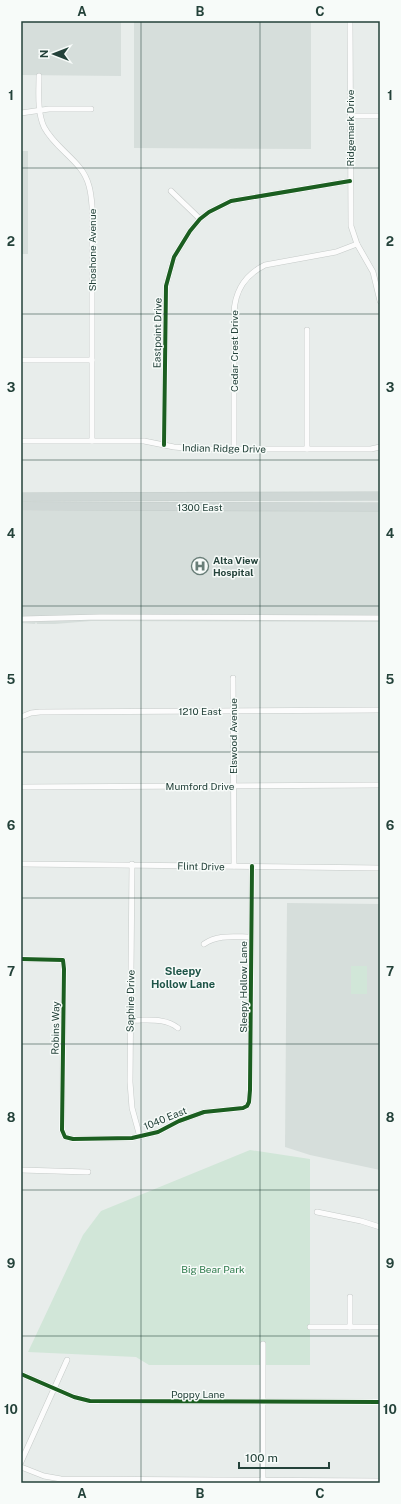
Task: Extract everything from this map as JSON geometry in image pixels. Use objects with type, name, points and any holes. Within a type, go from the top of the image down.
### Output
[{"type":"main road","name":"1300 East","points":[[21,497],[380,496]]},
{"type":"main road","name":"1300 East","points":[[21,506],[380,507]]},
{"type":"street","name":"Ridgemark Drive","points":[[350,21],[351,226],[358,244],[373,272],[380,301]]},
{"type":"street","name":"Shoshone Avenue","points":[[39,76],[40,111],[44,126],[50,137],[80,168],[90,189],[92,206],[92,441]]},
{"type":"street","points":[[21,113],[49,109],[91,109]]},
{"type":"street","points":[[350,116],[380,116]]},
{"type":"street","name":"Eastpoint Drive","points":[[164,445],[166,286],[174,257],[181,244],[200,219],[214,208],[231,200],[350,181]]},
{"type":"street","points":[[172,191],[200,219]]},
{"type":"street","name":"Cedar Crest Drive","points":[[234,449],[234,302],[242,283],[256,269],[265,265],[336,252],[358,244]]},
{"type":"street","points":[[307,330],[307,449]]},
{"type":"street","points":[[21,360],[92,360]]},
{"type":"street","name":"Indian Ridge Drive","points":[[21,441],[144,441],[185,448],[234,449],[380,448]]},
{"type":"street","points":[[21,619],[100,617],[380,618]]},
{"type":"street","name":"Elswood Avenue","points":[[233,678],[234,866]]},
{"type":"street","name":"1210 East","points":[[21,717],[31,713],[40,712],[380,710]]},
{"type":"street","name":"Mumford Drive","points":[[21,787],[380,785]]},
{"type":"street","name":"Flint Drive","points":[[21,864],[132,864],[380,868]]},
{"type":"street","name":"Saphire Drive","points":[[132,864],[130,1095],[140,1136]]},
{"type":"street","name":"Sleepy Hollow Lane","points":[[247,1106],[249,1102],[250,1090],[252,866]]},
{"type":"street","points":[[204,944],[210,939],[220,937],[251,937]]},
{"type":"street","name":"Robins Way","points":[[21,959],[63,960],[62,1130],[65,1137]]},
{"type":"street","points":[[130,1020],[164,1021],[172,1023],[178,1028]]},
{"type":"street","name":"1040 East","points":[[65,1137],[73,1139],[111,1139],[140,1136],[158,1132],[179,1121],[204,1112],[243,1108],[247,1106]]},
{"type":"street","points":[[21,1170],[88,1172]]},
{"type":"street","points":[[317,1212],[362,1221],[380,1227]]},
{"type":"street","points":[[350,1297],[350,1327]]},
{"type":"street","points":[[310,1327],[380,1327]]},
{"type":"street","points":[[263,1482],[264,1344]]},
{"type":"street","points":[[21,1462],[67,1360]]},
{"type":"street","name":"Poppy Lane","points":[[21,1374],[74,1398],[90,1401],[380,1402]]},
{"type":"street","points":[[21,1467],[44,1476],[61,1479],[263,1482],[380,1480]]},
{"type":"shaded area","points":[[21,21],[121,21],[121,76],[21,75]]},
{"type":"shaded area","points":[[134,21],[311,21],[311,149],[134,148]]},
{"type":"shaded area","points":[[21,151],[28,151],[28,254],[21,254]]},
{"type":"shaded area","name":"Alta View Hospital","points":[[21,511],[380,511],[380,622],[91,621],[55,624],[37,624],[36,622],[35,624],[21,623]]},
{"type":"shaded area","points":[[287,903],[380,904],[380,1170],[310,1155],[285,1147]]},
{"type":"green space","points":[[22,159],[23,254],[21,254]]},
{"type":"green space","points":[[351,966],[367,966],[367,994],[351,994]]},
{"type":"green space","name":"Big Bear Park","points":[[250,1150],[310,1159],[310,1365],[149,1365],[136,1357],[28,1352],[83,1235],[101,1211]]},
{"type":"cycle path","points":[[164,445],[166,286],[174,257],[190,231],[200,219],[209,212],[231,201],[350,181]]},
{"type":"cycle path","points":[[21,959],[63,960],[62,1130],[65,1137],[73,1139],[132,1138],[158,1132],[179,1121],[204,1112],[243,1108],[247,1106],[249,1102],[250,1090],[252,866]]},
{"type":"cycle path","points":[[21,1374],[74,1397],[90,1401],[380,1402]]},
{"type":"place","name":"Alta View Hospital","points":[[200,566]]},
{"type":"district","name":"Sleepy Hollow Lane","points":[[183,977]]}]
